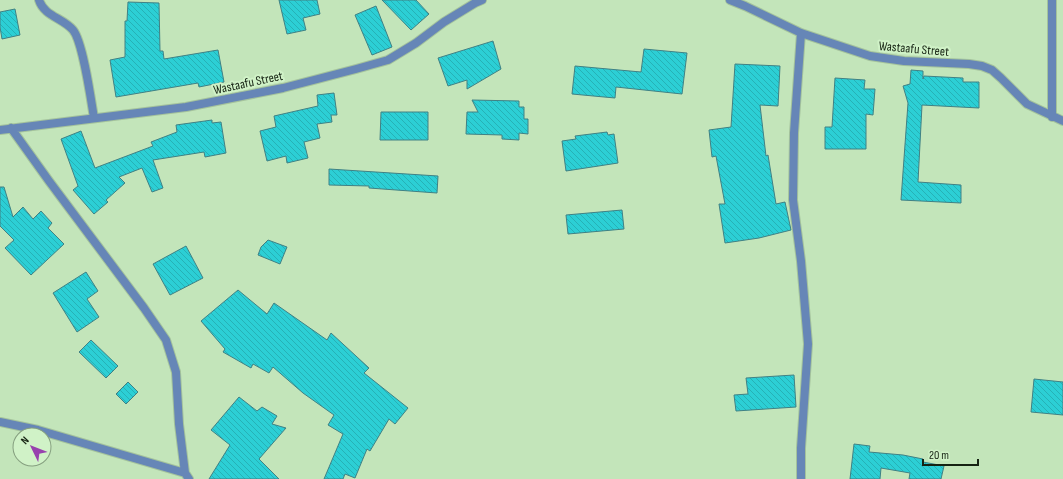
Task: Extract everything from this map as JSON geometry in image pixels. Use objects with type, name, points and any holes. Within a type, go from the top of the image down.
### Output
[{"type":"street","points":[[39,0],[41,6],[46,11],[64,22],[74,31],[80,47],[94,118]]},
{"type":"street","name":"Wastaafu Street","points":[[0,130],[186,107],[283,88],[388,60],[416,43],[444,22],[482,0]]},
{"type":"street","name":"Wastaafu Street","points":[[730,0],[802,33],[870,56],[904,61],[982,66],[992,70],[1027,104],[1063,121]]},
{"type":"street","points":[[1052,0],[1052,116]]},
{"type":"street","points":[[802,33],[794,133],[793,200],[801,261],[808,344],[801,448],[802,479]]},
{"type":"street","points":[[0,422],[45,432],[187,476],[179,424],[176,372],[166,340],[11,128]]},
{"type":"building","points":[[279,0],[317,0],[320,14],[303,18],[306,30],[287,34]]},
{"type":"building","points":[[382,0],[416,0],[429,14],[411,30]]},
{"type":"building","points":[[128,2],[159,3],[160,51],[163,51],[164,59],[218,50],[224,82],[199,87],[198,83],[116,97],[110,60],[125,57],[125,21],[127,21]]},
{"type":"building","points":[[376,6],[392,47],[372,55],[355,15]]},
{"type":"building","points":[[15,9],[20,35],[2,39],[0,12]]},
{"type":"building","points":[[493,41],[501,69],[467,89],[467,80],[448,86],[438,58]]},
{"type":"building","points":[[644,49],[687,53],[682,94],[616,87],[615,98],[572,94],[575,66],[641,72]]},
{"type":"building","points":[[735,64],[780,66],[778,106],[760,105],[766,156],[768,155],[776,204],[785,202],[791,230],[759,238],[725,243],[719,204],[725,204],[716,156],[712,157],[709,130],[731,127]]},
{"type":"building","points":[[911,70],[923,71],[923,79],[924,76],[963,78],[963,82],[979,82],[979,108],[922,105],[918,182],[961,185],[961,203],[901,200],[908,103],[903,86],[910,84]]},
{"type":"building","points":[[835,78],[865,80],[864,89],[875,89],[873,115],[866,114],[866,149],[825,149],[825,127],[832,127]]},
{"type":"building","points":[[334,93],[337,115],[331,115],[332,122],[317,124],[320,138],[304,142],[308,158],[287,163],[286,156],[267,161],[260,131],[276,127],[274,116],[318,106],[317,95]]},
{"type":"building","points":[[472,100],[519,101],[519,107],[524,107],[524,119],[528,119],[528,134],[519,133],[519,140],[502,139],[502,135],[466,134],[467,112],[478,112]]},
{"type":"building","points":[[381,112],[428,112],[428,140],[380,140]]},
{"type":"building","points":[[212,120],[212,123],[221,122],[226,153],[205,157],[204,152],[153,160],[163,188],[152,192],[142,168],[119,177],[125,183],[106,200],[108,202],[94,214],[73,190],[78,186],[61,139],[81,131],[95,168],[153,146],[151,142],[177,132],[176,125]]},
{"type":"building","points":[[607,132],[608,135],[614,134],[618,163],[566,171],[562,141],[576,139],[575,136]]},
{"type":"building","points":[[329,169],[438,176],[437,193],[369,188],[369,186],[329,185]]},
{"type":"building","points":[[0,187],[4,187],[13,217],[23,207],[33,219],[41,211],[52,223],[48,228],[64,244],[31,275],[5,248],[14,240],[0,226]]},
{"type":"building","points":[[622,210],[624,229],[568,234],[566,215]]},
{"type":"building","points":[[268,240],[287,247],[280,264],[258,255],[261,247]]},
{"type":"building","points":[[186,246],[203,278],[170,295],[153,264]]},
{"type":"building","points":[[86,272],[98,291],[87,299],[99,317],[77,332],[53,293]]},
{"type":"building","points":[[238,290],[267,314],[274,303],[327,340],[331,333],[369,368],[364,373],[408,408],[395,424],[389,419],[370,451],[367,449],[355,478],[345,474],[343,479],[324,479],[343,434],[328,425],[334,415],[303,393],[273,367],[269,373],[253,364],[251,368],[223,352],[225,349],[201,321]]},
{"type":"building","points":[[91,340],[118,366],[106,378],[79,352]]},
{"type":"building","points":[[794,375],[796,407],[736,411],[734,395],[748,394],[746,378]]},
{"type":"building","points":[[1034,379],[1063,382],[1063,415],[1031,412]]},
{"type":"building","points":[[128,382],[138,392],[126,404],[116,394]]},
{"type":"building","points":[[239,397],[257,411],[262,407],[277,416],[272,424],[286,428],[259,459],[279,479],[209,479],[230,445],[211,430]]},
{"type":"building","points":[[854,444],[870,446],[869,452],[903,455],[923,459],[923,462],[944,466],[941,479],[909,479],[910,473],[881,468],[880,479],[850,479]]}]
